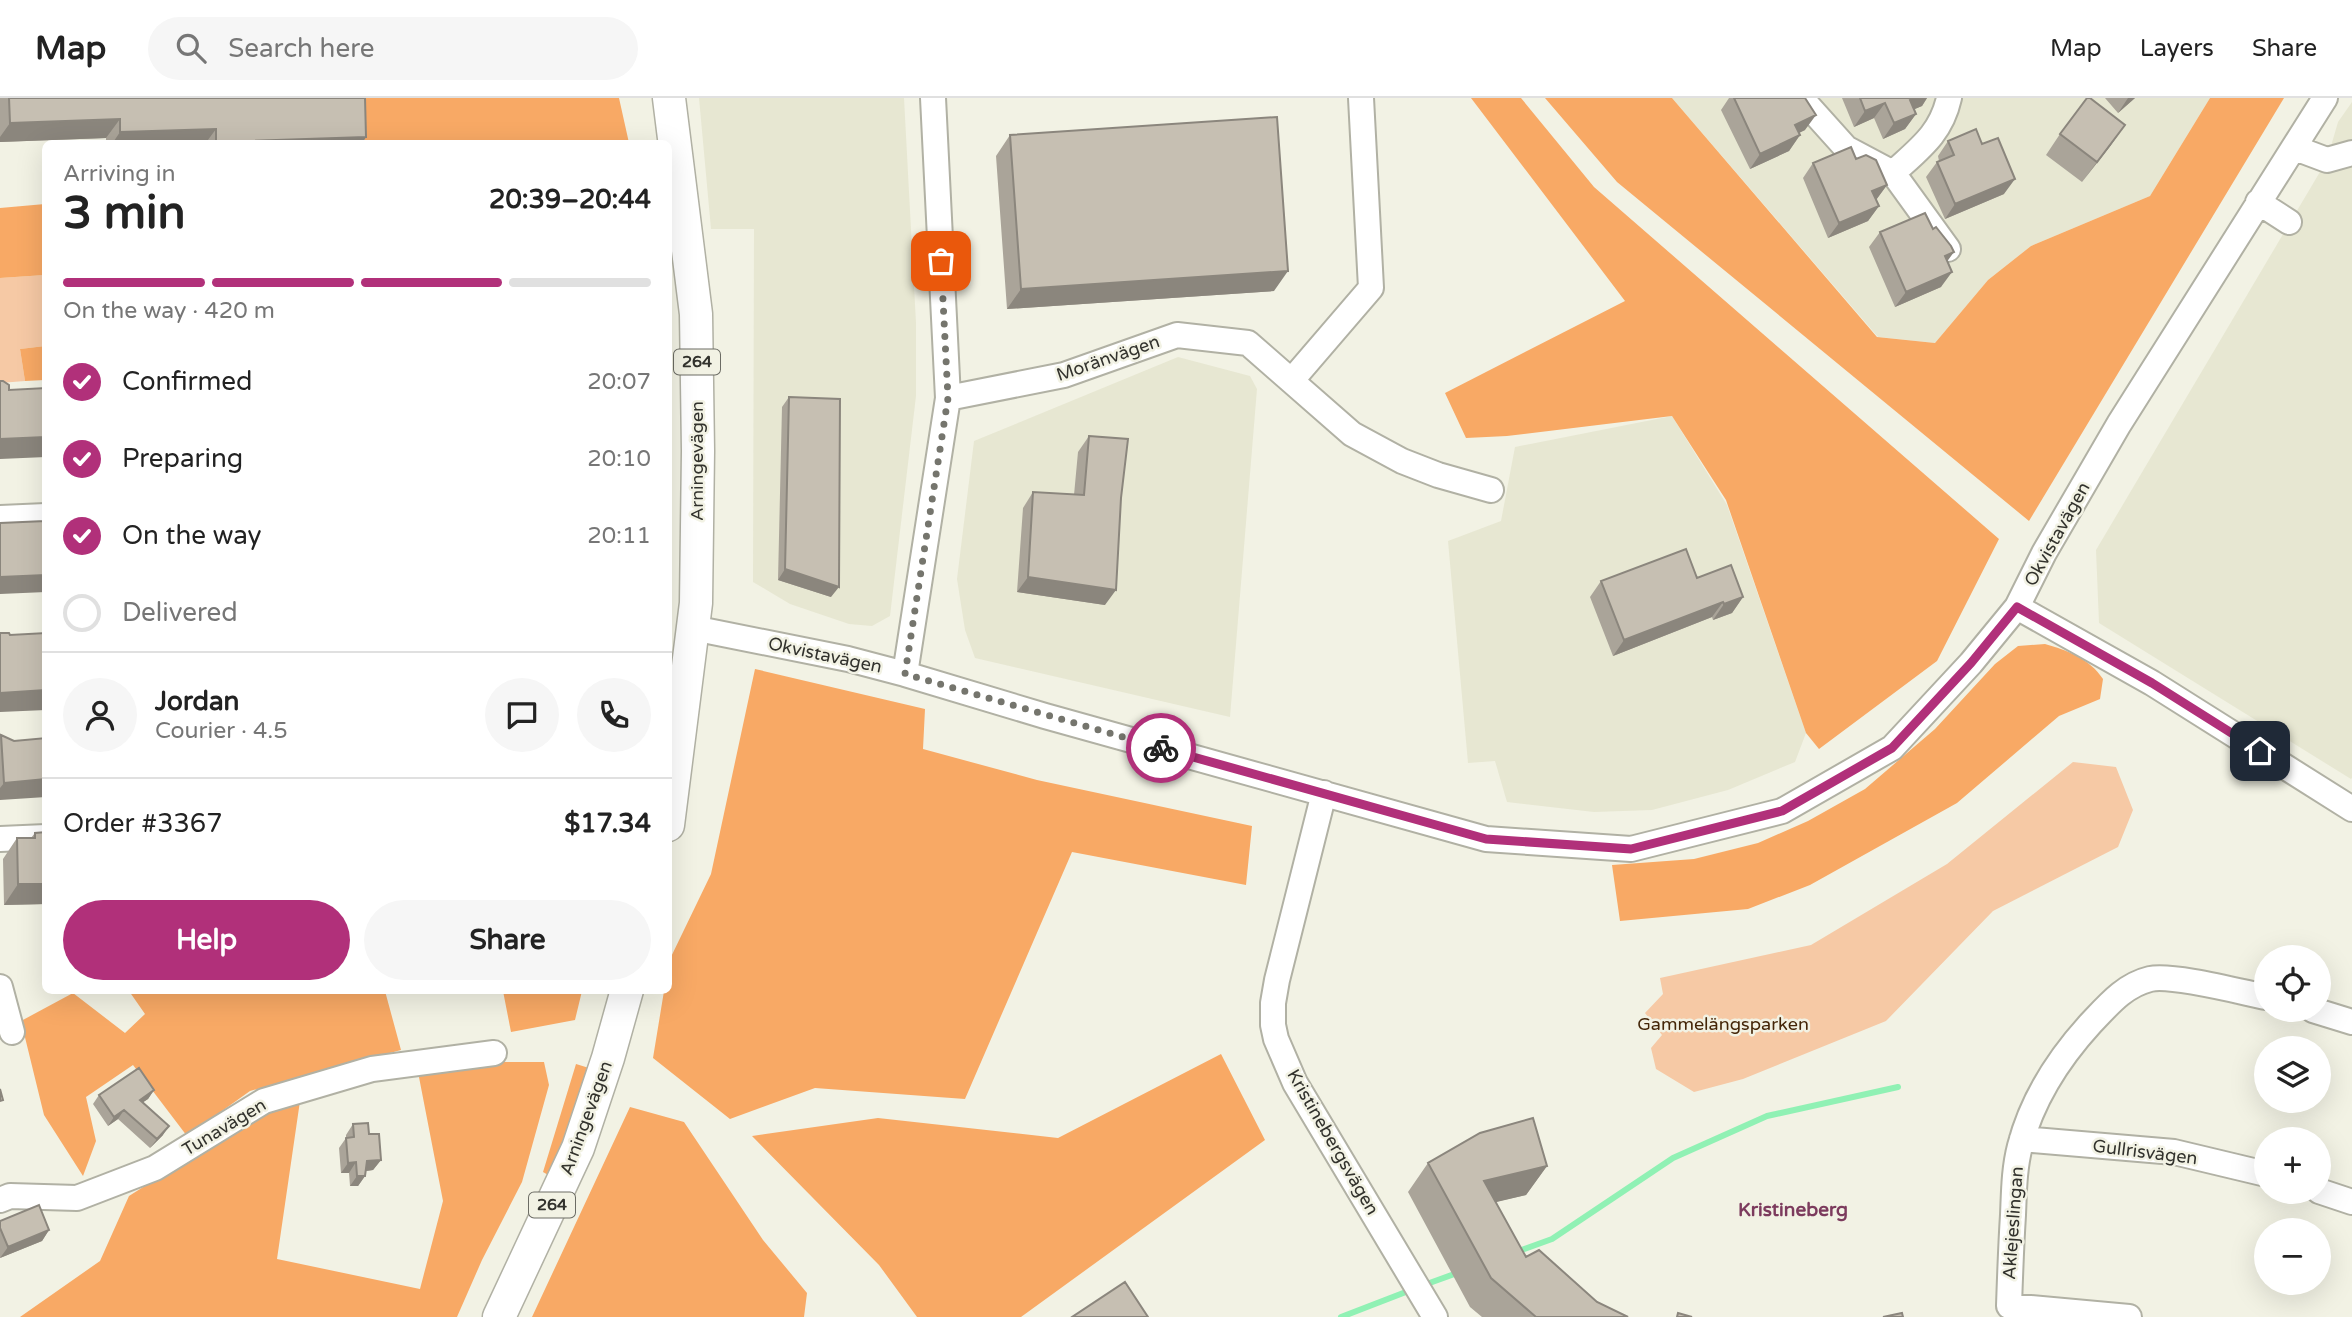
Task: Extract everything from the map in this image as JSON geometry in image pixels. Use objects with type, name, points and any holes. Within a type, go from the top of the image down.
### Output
[{"type":"main road","name":"Arningevägen","points":[[668,98],[696,314],[698,451],[696,603],[672,793]]},
{"type":"main road","name":"Arningevägen","points":[[499,1317],[578,1149],[626,994]]},
{"type":"street","points":[[905,674],[948,398],[933,98]]},
{"type":"street","points":[[1292,380],[1371,288],[1361,98]]},
{"type":"street","points":[[1801,98],[1846,148],[1893,173],[1948,249]]},
{"type":"street","points":[[1893,173],[1926,143],[1945,118],[1949,98]]},
{"type":"street","name":"Okvistavägen","points":[[693,628],[848,659],[905,674],[1045,716],[1486,839],[1631,849],[1782,811],[1892,748],[1971,663],[2017,607],[2044,553],[2119,424],[2325,98]]},
{"type":"street","points":[[2295,148],[2328,160],[2352,153]]},
{"type":"street","points":[[2258,202],[2290,222]]},
{"type":"street","name":"Moränvägen","points":[[948,398],[1064,376],[1177,335],[1248,343],[1352,434],[1402,461],[1438,475],[1491,490]]},
{"type":"street","points":[[0,518],[42,516]]},
{"type":"street","points":[[0,531],[42,529]]},
{"type":"street","points":[[2017,607],[2152,683],[2352,809]]},
{"type":"street","name":"Kristinebergsvägen","points":[[1324,793],[1277,980],[1273,1025],[1276,1039],[1295,1083],[1435,1317]]},
{"type":"street","points":[[0,839],[42,837]]},
{"type":"street","name":"Aklejeslingan","points":[[2129,1317],[2007,1312],[2014,1177],[2031,1111],[2074,1041],[2130,985],[2154,978],[2254,995]]},
{"type":"street","points":[[0,987],[12,1032]]},
{"type":"street","points":[[2331,1016],[2352,1022]]},
{"type":"street","name":"Tunavägen","points":[[0,1200],[10,1196],[77,1198],[156,1168],[264,1101],[372,1069],[494,1053]]},
{"type":"street","name":"Gullrisvägen","points":[[2022,1139],[2174,1152],[2254,1171]]},
{"type":"street","points":[[2331,1195],[2352,1202]]},
{"type":"shaded area","points":[[366,98],[619,98],[628,140],[364,140]]},
{"type":"shaded area","points":[[699,98],[904,98],[916,323],[916,396],[890,616],[872,626],[849,624],[790,604],[753,582],[754,229],[711,229]]},
{"type":"shaded area","points":[[1471,98],[1521,98],[1594,187],[1999,539],[1937,661],[1819,749],[1806,733],[1726,500],[1672,416],[1507,436],[1466,438],[1445,393],[1625,301]]},
{"type":"shaded area","points":[[1545,98],[1672,98],[1877,337],[1935,343],[1988,280],[2031,246],[2150,196],[2210,98],[2284,98],[2029,521],[1617,182]]},
{"type":"shaded area","points":[[1672,98],[2210,98],[2150,196],[2031,246],[1988,280],[1935,343],[1878,337]]},
{"type":"shaded area","points":[[2352,102],[2351,779],[2099,623],[2096,550],[2327,160],[2338,122]]},
{"type":"shaded area","points":[[42,204],[42,275],[0,278],[0,208]]},
{"type":"shaded area","points":[[42,346],[42,380],[25,381],[20,349]]},
{"type":"shaded area","points":[[1178,357],[1250,376],[1257,389],[1230,717],[975,658],[965,630],[957,579],[974,441]]},
{"type":"shaded area","points":[[1672,416],[1727,505],[1806,733],[1795,762],[1728,790],[1652,810],[1594,812],[1507,802],[1495,761],[1468,763],[1448,541],[1501,521],[1515,447]]},
{"type":"shaded area","points":[[2045,644],[2077,656],[2098,672],[2103,679],[2100,699],[2059,716],[1957,803],[1810,885],[1748,909],[1620,921],[1612,865],[1694,859],[1758,843],[1808,821],[1865,789],[1935,729],[1995,664],[2018,646]]},
{"type":"shaded area","points":[[755,669],[925,709],[923,749],[1037,780],[1252,826],[1246,885],[1072,852],[965,1099],[815,1088],[730,1119],[653,1058],[664,994],[672,994],[672,955],[711,874]]},
{"type":"shaded area","points":[[71,994],[125,1033],[145,1014],[131,994],[386,994],[401,1050],[250,1091],[187,1136],[133,1065],[86,1097],[96,1141],[83,1176],[44,1115],[21,1021]]},
{"type":"shaded area","points":[[504,994],[581,994],[575,1020],[511,1032]]},
{"type":"shaded area","points":[[1221,1054],[1265,1140],[1021,1317],[917,1317],[879,1265],[752,1136],[878,1118],[1058,1138]]},
{"type":"shaded area","points":[[495,1062],[544,1062],[549,1085],[522,1182],[482,1260],[457,1317],[20,1317],[100,1261],[129,1196],[265,1110],[300,1101],[277,1259],[420,1289],[443,1201],[418,1072]]},
{"type":"shaded area","points":[[576,1064],[589,1068],[561,1155],[550,1176],[543,1172]]},
{"type":"shaded area","points":[[630,1107],[684,1122],[763,1240],[807,1293],[804,1317],[532,1317]]},
{"type":"green space","points":[[42,275],[42,346],[20,349],[25,381],[0,383],[0,278]]},
{"type":"green space","name":"Gammelängsparken","points":[[2073,762],[2116,767],[2133,810],[2118,847],[1993,911],[1886,1021],[1743,1079],[1694,1092],[1656,1069],[1651,1048],[1662,1035],[1645,1013],[1663,994],[1660,978],[1811,945],[1947,864]]},
{"type":"building","points":[[9,98],[365,98],[366,137],[216,140],[216,129],[120,132],[120,119],[10,123]]},
{"type":"building","points":[[1734,98],[1805,98],[1816,115],[1795,125],[1800,135],[1760,154]]},
{"type":"building","points":[[1860,98],[1915,98],[1910,100],[1916,114],[1894,123],[1885,103],[1865,111]]},
{"type":"building","points":[[2087,98],[2125,125],[2097,162],[2060,134]]},
{"type":"building","points":[[1277,117],[1288,271],[1021,289],[1010,135]]},
{"type":"building","points":[[1976,129],[1982,144],[1998,138],[2015,179],[1955,204],[1937,162],[1954,155],[1948,141]]},
{"type":"building","points":[[1851,147],[1856,159],[1866,155],[1876,160],[1887,185],[1872,191],[1879,206],[1839,223],[1813,163]]},
{"type":"building","points":[[1925,213],[1933,229],[1936,227],[1954,252],[1945,256],[1952,272],[1906,292],[1880,232]]},
{"type":"building","points":[[0,381],[9,385],[9,390],[42,388],[42,437],[0,439]]},
{"type":"building","points":[[789,397],[840,399],[839,587],[785,569]]},
{"type":"building","points":[[1089,436],[1128,439],[1121,498],[1116,590],[1028,577],[1033,492],[1084,495]]},
{"type":"building","points":[[42,521],[42,575],[0,577],[0,523]]},
{"type":"building","points":[[1686,549],[1697,578],[1731,565],[1743,597],[1624,640],[1601,581]]},
{"type":"building","points":[[0,633],[42,633],[42,690],[0,693]]},
{"type":"building","points":[[1,735],[14,741],[42,738],[42,779],[4,783]]},
{"type":"building","points":[[42,832],[42,884],[18,884],[17,838],[35,838],[35,833]]},
{"type":"building","points":[[139,1068],[154,1090],[140,1100],[169,1126],[157,1139],[124,1110],[114,1117],[99,1095]]},
{"type":"building","points":[[1533,1118],[1547,1166],[1484,1181],[1526,1257],[1539,1250],[1597,1302],[1628,1317],[1536,1317],[1491,1278],[1428,1163],[1480,1133]]},
{"type":"building","points":[[368,1123],[369,1134],[379,1134],[381,1160],[367,1161],[365,1176],[357,1176],[356,1162],[348,1163],[346,1138],[354,1137],[353,1124]]},
{"type":"building","points":[[39,1205],[49,1230],[8,1247],[0,1221]]},
{"type":"building","points":[[1125,1282],[1148,1317],[1072,1317]]},
{"type":"building","points":[[1902,1313],[1903,1317],[1883,1317]]},
{"type":"waterway","points":[[1516,1252],[1552,1239],[1673,1158],[1767,1116],[1898,1087]]},
{"type":"waterway","points":[[1424,1285],[1460,1272]]},
{"type":"waterway","points":[[1341,1317],[1411,1290]]},
{"type":"way so far","points":[[941,261],[948,398],[905,674],[1161,748]]},
{"type":"district","name":"Kristineberg","points":[[1793,1210]]},
{"type":"route","points":[[1161,748],[1486,839],[1631,849],[1782,811],[1892,748],[1971,663],[2017,607],[2152,683],[2260,751]]}]
